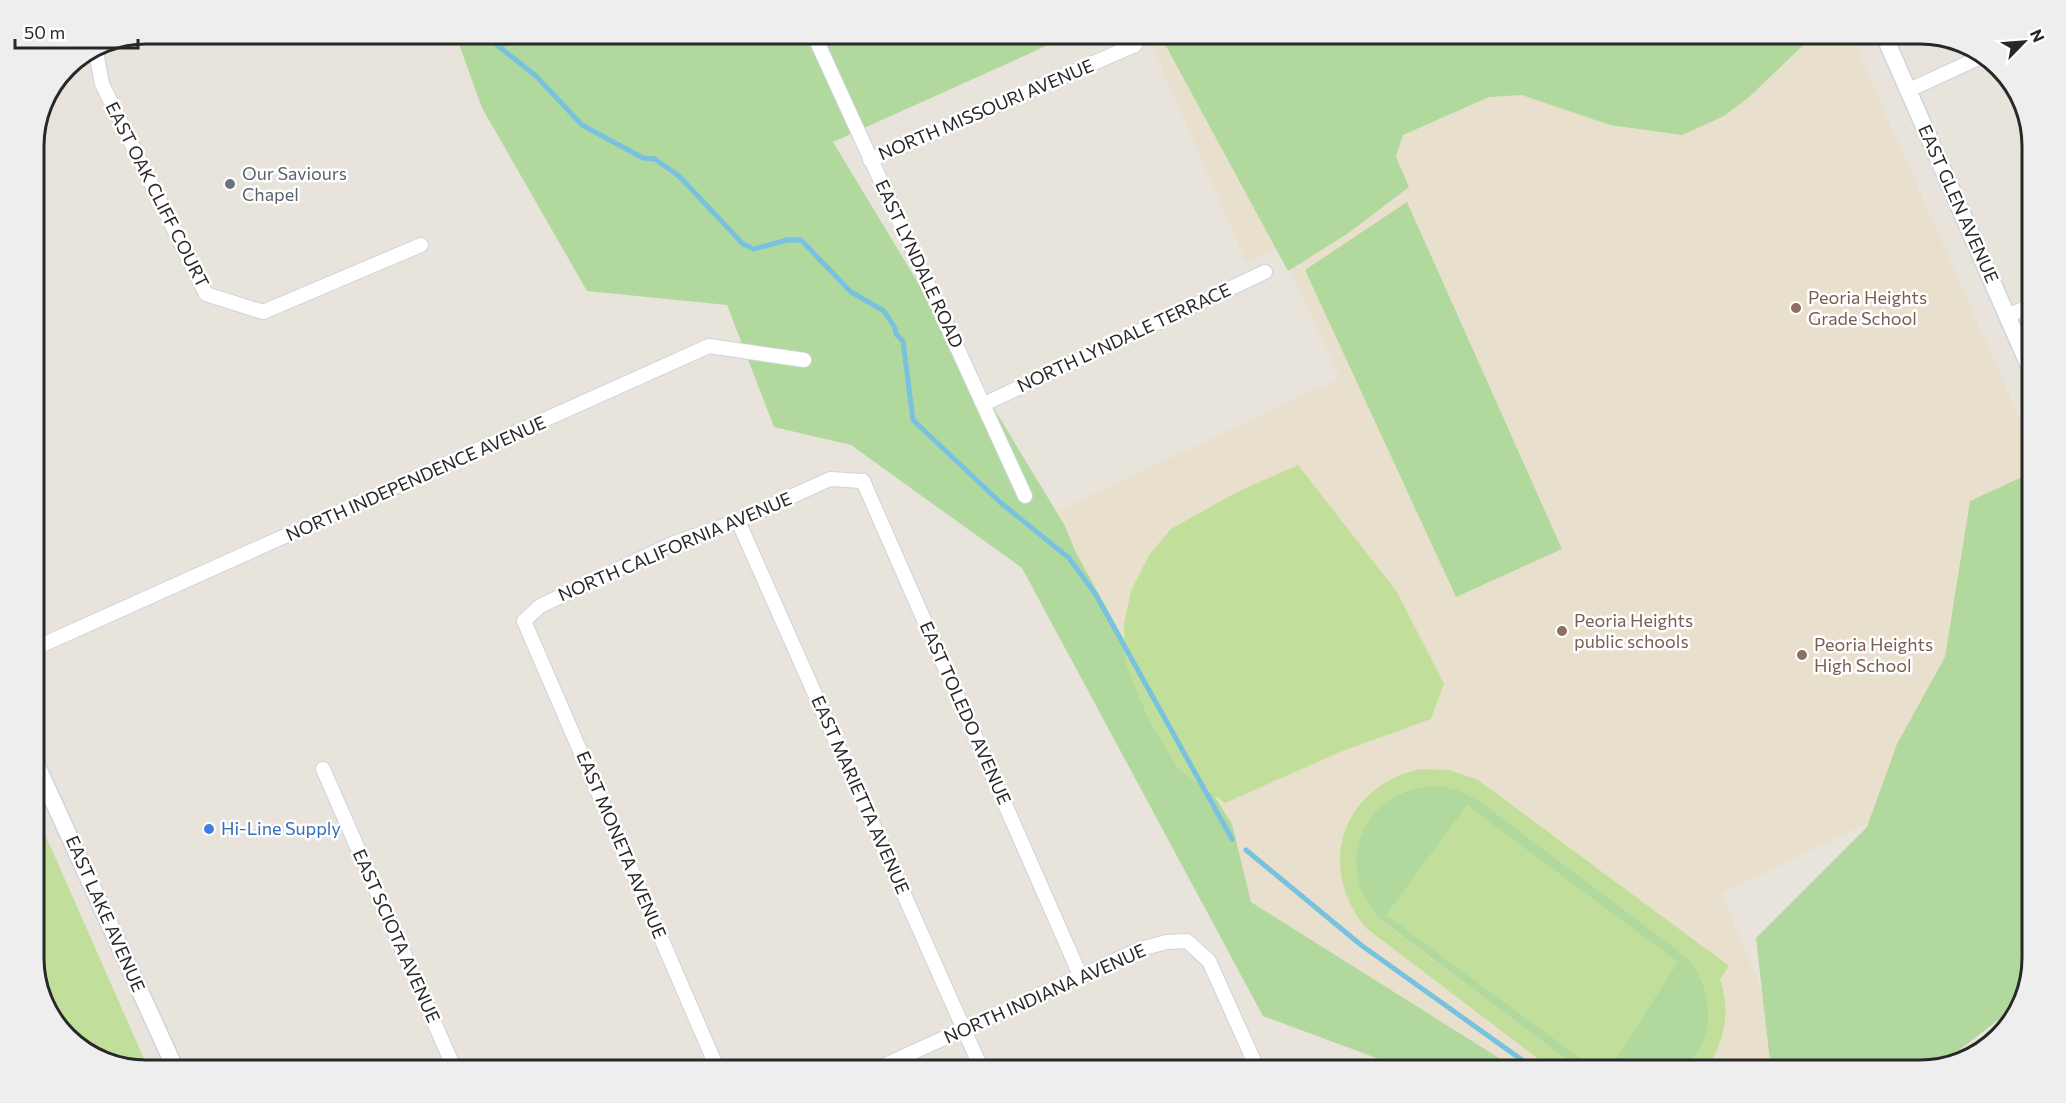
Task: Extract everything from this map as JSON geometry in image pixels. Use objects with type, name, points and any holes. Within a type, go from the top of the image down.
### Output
[{"type":"street","name":"EAST LYNDALE ROAD","points":[[818,44],[1025,496]]},
{"type":"street","name":"EAST GLEN AVENUE","points":[[1888,44],[2022,350]]},
{"type":"street","name":"NORTH MISSOURI AVENUE","points":[[870,160],[1135,45]]},
{"type":"street","name":"EAST OAK CLIFF COURT","points":[[97,56],[102,84],[206,294],[263,312],[422,244]]},
{"type":"street","points":[[1909,90],[1975,60]]},
{"type":"street","name":"NORTH LYNDALE TERRACE","points":[[984,404],[1265,272]]},
{"type":"street","points":[[2007,316],[2022,310]]},
{"type":"street","name":"NORTH INDEPENDENCE AVENUE","points":[[44,644],[709,346],[804,360]]},
{"type":"street","name":"NORTH CALIFORNIA AVENUE","points":[[524,621],[540,606],[663,548],[738,521],[830,479]]},
{"type":"street","name":"EAST TOLEDO AVENUE","points":[[830,479],[863,481],[1080,975]]},
{"type":"street","name":"EAST MARIETTA AVENUE","points":[[738,521],[978,1060]]},
{"type":"street","name":"EAST MONETA AVENUE","points":[[524,621],[714,1060]]},
{"type":"street","name":"EAST SCIOTA AVENUE","points":[[322,769],[451,1060]]},
{"type":"street","name":"EAST LAKE AVENUE","points":[[44,781],[171,1060]]},
{"type":"street","name":"NORTH INDIANA AVENUE","points":[[896,1060],[1140,949],[1167,942],[1187,941],[1209,961],[1254,1060]]},
{"type":"shaded area","name":"Peoria Heights public schools","points":[[1152,44],[1855,44],[2022,424],[2022,748],[1721,894],[1792,1060],[1401,1060],[1218,922],[1041,519],[1340,378],[1280,247],[1246,262]]},
{"type":"green space","points":[[459,44],[1051,44],[833,142],[1065,526],[1075,551],[1185,750],[1232,824],[1251,902],[1502,1060],[1380,1060],[1263,1016],[1022,568],[851,445],[774,427],[727,305],[587,291],[482,108]]},
{"type":"green space","points":[[1165,44],[1804,44],[1749,97],[1724,116],[1682,135],[1610,125],[1522,95],[1489,97],[1403,135],[1396,157],[1409,187],[1347,234],[1288,271]]},
{"type":"green space","points":[[1407,202],[1562,549],[1456,597],[1305,270]]},
{"type":"green space","points":[[1298,465],[1397,592],[1444,684],[1431,719],[1340,752],[1225,803],[1179,770],[1148,718],[1125,662],[1124,624],[1131,591],[1149,555],[1171,529],[1237,492]]},
{"type":"green space","points":[[2022,477],[2022,971],[2019,984],[2012,1003],[2004,1016],[1955,1053],[1947,1056],[1921,1060],[1770,1060],[1756,938],[1867,827],[1897,744],[1945,657],[1970,501]]},
{"type":"green space","points":[[1420,769],[1450,770],[1478,780],[1729,966],[1720,979],[1725,1003],[1724,1026],[1712,1060],[1692,1060],[1702,1044],[1709,1015],[1703,984],[1687,957],[1480,801],[1448,788],[1418,788],[1392,798],[1372,817],[1359,841],[1357,869],[1365,898],[1387,925],[1567,1060],[1540,1060],[1366,928],[1350,904],[1342,880],[1340,855],[1345,832],[1355,811],[1371,793],[1393,778]]},
{"type":"green space","points":[[1434,785],[1458,789],[1480,801],[1687,957],[1703,984],[1709,1015],[1702,1044],[1692,1060],[1567,1060],[1377,917],[1363,896],[1357,874],[1356,852],[1362,832],[1373,814],[1389,800],[1410,790]]},
{"type":"green space","points":[[1467,805],[1678,962],[1615,1060],[1582,1060],[1386,915]]},
{"type":"green space","points":[[44,832],[145,1060],[125,1058],[100,1049],[69,1025],[54,1003],[45,978],[44,965]]},
{"type":"waterway","points":[[496,44],[536,76],[582,125],[643,158],[655,159],[679,176],[743,244],[754,249],[787,240],[801,240],[851,292],[884,311],[895,328],[896,334],[903,341],[913,420],[1001,503],[1069,558],[1096,595],[1232,839]]},
{"type":"waterway","points":[[497,45],[503,44]]},
{"type":"waterway","points":[[1246,850],[1361,945],[1522,1060]]},
{"type":"place","name":"Our Saviours Chapel","points":[[230,184]]},
{"type":"place","name":"Peoria Heights Grade School","points":[[1796,308]]},
{"type":"place","name":"Peoria Heights public schools","points":[[1562,631]]},
{"type":"place","name":"Peoria Heights High School","points":[[1802,655]]},
{"type":"place","name":"Hi-Line Supply","points":[[209,829]]}]
